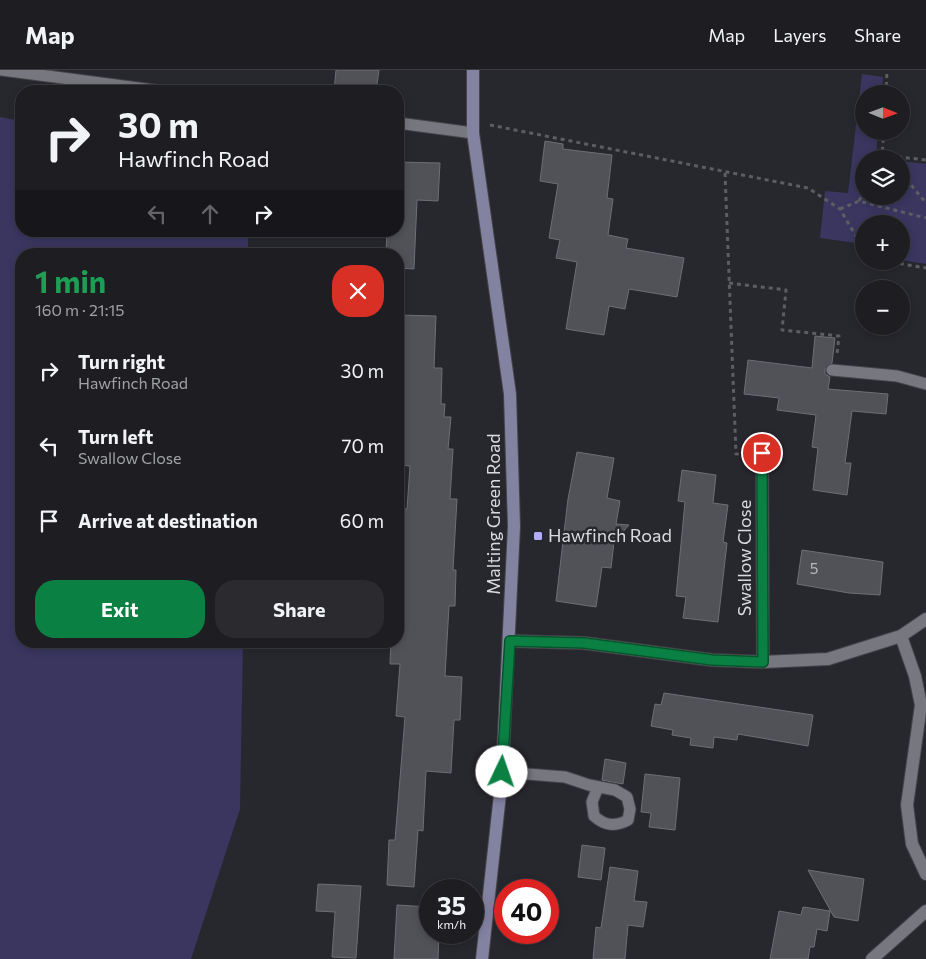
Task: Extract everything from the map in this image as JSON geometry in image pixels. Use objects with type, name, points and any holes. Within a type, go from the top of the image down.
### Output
[{"type":"street","name":"Malting Green Road","points":[[473,70],[473,127],[510,394],[514,526],[510,641],[502,772],[482,959]]},
{"type":"street","name":"Swallow Close","points":[[762,453],[763,662]]},
{"type":"street","points":[[510,641],[584,643],[712,660],[763,662],[828,659],[901,636],[926,619]]},
{"type":"street","points":[[901,636],[915,676],[921,705],[907,805],[912,844],[926,874]]},
{"type":"street","points":[[872,959],[926,911]]},
{"type":"lane","points":[[2,70],[116,85]]},
{"type":"lane","points":[[404,123],[473,127]]},
{"type":"lane","points":[[834,370],[897,376],[926,384]]},
{"type":"lane","points":[[502,772],[565,777],[598,787]]},
{"type":"path","points":[[886,85],[887,70]]},
{"type":"path","points":[[473,127],[808,188],[840,209],[855,235]]},
{"type":"path","points":[[910,159],[926,160]]},
{"type":"path","points":[[725,173],[736,454],[762,453]]},
{"type":"path","points":[[910,184],[926,203]]},
{"type":"path","points":[[840,209],[855,203]]},
{"type":"path","points":[[875,205],[926,218]]},
{"type":"path","points":[[910,265],[926,268]]},
{"type":"path","points":[[729,283],[786,290],[782,330],[839,336],[834,370]]},
{"type":"shaded area","points":[[862,74],[883,77],[883,85],[861,85]]},
{"type":"shaded area","points":[[0,117],[15,120],[15,237],[248,237],[248,248],[15,248],[15,648],[243,648],[240,809],[191,959],[0,959]]},
{"type":"shaded area","points":[[855,134],[855,140],[877,140],[877,150],[855,150],[855,205],[910,205],[910,162],[926,164],[926,264],[910,261],[910,215],[855,215],[855,243],[820,238],[825,191],[848,193]]},
{"type":"building","points":[[336,70],[379,70],[377,85],[335,85]]},
{"type":"building","points":[[545,141],[563,144],[563,149],[612,155],[607,198],[613,199],[608,235],[628,239],[626,248],[684,258],[677,297],[629,289],[625,309],[609,306],[604,335],[566,329],[577,262],[556,258],[560,240],[549,238],[558,184],[540,181]]},
{"type":"building","points":[[404,162],[440,163],[438,201],[417,200],[414,269],[404,268],[404,248],[386,248],[387,237],[404,237]]},
{"type":"building","points":[[404,315],[436,316],[434,368],[442,368],[441,404],[445,404],[444,417],[451,417],[448,449],[453,449],[450,499],[457,499],[453,570],[456,570],[455,606],[449,606],[445,676],[462,677],[460,720],[454,720],[451,773],[426,771],[423,831],[418,830],[414,887],[387,885],[389,840],[395,840],[405,717],[396,716],[400,664],[390,664],[391,648],[404,648],[404,509],[407,509],[410,466],[404,465]]},
{"type":"building","points":[[815,336],[835,338],[832,363],[825,369],[825,374],[830,377],[828,389],[888,394],[886,414],[852,411],[845,463],[851,463],[847,495],[813,490],[818,448],[812,447],[816,415],[777,410],[779,398],[744,394],[748,360],[812,368]]},
{"type":"building","points":[[577,452],[614,458],[607,498],[620,501],[616,524],[629,525],[614,542],[611,568],[602,567],[596,607],[556,601],[568,499]]},
{"type":"building","points":[[682,470],[716,475],[713,503],[728,505],[723,542],[727,543],[718,622],[683,618],[686,597],[676,596],[685,502],[678,501]]},
{"type":"building","points":[[802,550],[883,562],[880,595],[849,593],[797,584]]},
{"type":"building","points":[[664,693],[813,715],[808,746],[738,734],[737,740],[714,737],[713,748],[690,745],[691,738],[672,735],[673,730],[651,726],[655,704],[661,705]]},
{"type":"building","points":[[605,759],[626,763],[623,784],[602,780]]},
{"type":"building","points":[[645,774],[680,778],[675,830],[649,827],[651,813],[641,812]]},
{"type":"building","points":[[582,845],[605,848],[601,880],[578,877]]},
{"type":"building","points":[[610,867],[638,871],[634,901],[647,902],[643,927],[628,925],[625,959],[593,959],[596,927],[601,928]]},
{"type":"building","points":[[808,870],[864,879],[858,921],[834,917]]},
{"type":"building","points":[[318,884],[361,886],[356,958],[332,957],[335,912],[316,911]]},
{"type":"building","points":[[397,905],[419,906],[419,944],[439,944],[438,959],[394,959]]},
{"type":"building","points":[[803,907],[830,911],[827,931],[817,929],[814,947],[810,947],[808,959],[770,959],[779,911],[801,915]]},
{"type":"place","name":"Hawfinch Road","points":[[538,536]]},
{"type":"route","points":[[502,772],[510,641],[584,643],[712,660],[763,662],[762,453]]}]
